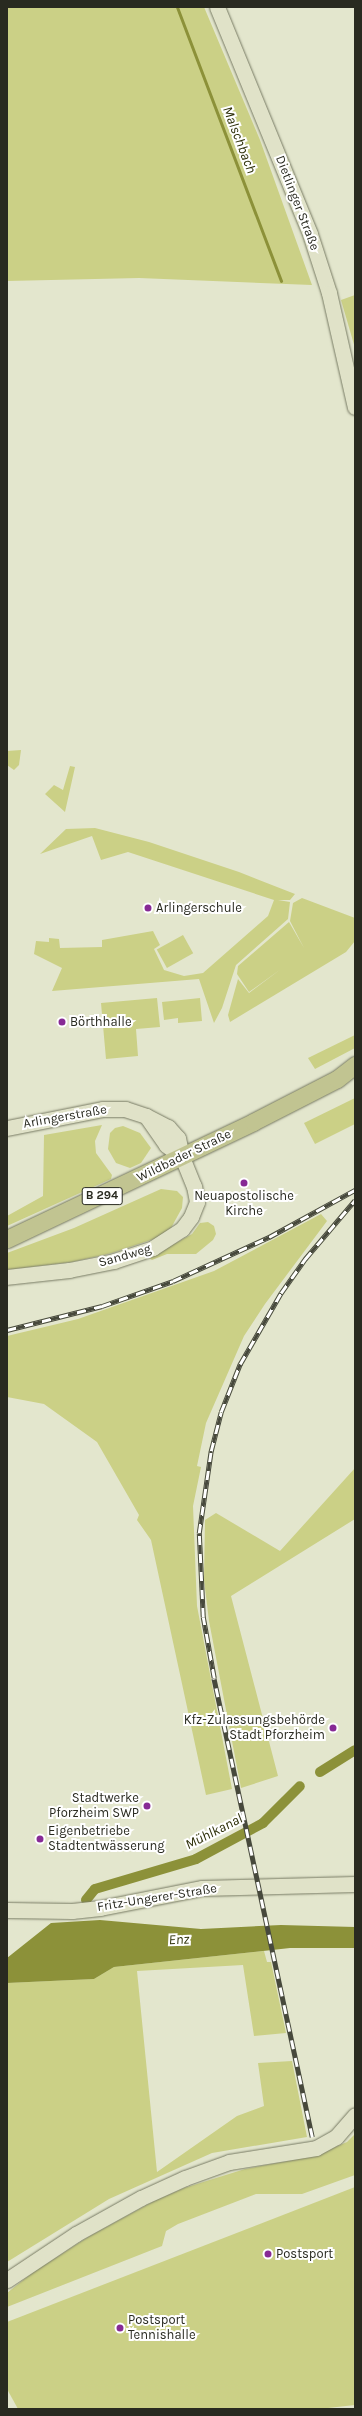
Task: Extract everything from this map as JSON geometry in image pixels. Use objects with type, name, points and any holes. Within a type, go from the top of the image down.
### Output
[{"type":"main road","name":"Dietlinger Straße","points":[[217,7],[310,234],[329,293],[355,407]]},
{"type":"main road","name":"Wildbader Straße","points":[[7,1239],[182,1157],[337,1079],[355,1065]]},
{"type":"main road","name":"Wildbader Straße","points":[[337,1079],[355,1079]]},
{"type":"main road","name":"Arlingerstraße","points":[[7,1128],[103,1109],[125,1109],[146,1116],[166,1145],[182,1157]]},
{"type":"main road","name":"Sandweg","points":[[7,1277],[69,1270],[114,1261],[153,1248],[175,1235],[188,1222],[197,1202],[191,1177],[182,1157]]},
{"type":"main road","name":"Fritz-Ungerer-Straße","points":[[7,1910],[72,1911],[100,1908],[202,1888],[355,1884]]},
{"type":"main road","points":[[7,2280],[76,2234],[141,2198],[185,2178],[228,2162],[316,2148],[336,2137],[355,2115]]},
{"type":"shaded area","points":[[7,7],[204,7],[260,140],[312,285],[139,278],[7,281]]},
{"type":"shaded area","points":[[355,295],[355,348],[341,300]]},
{"type":"shaded area","points":[[21,750],[19,765],[14,770],[7,765],[7,751]]},
{"type":"shaded area","points":[[70,766],[75,767],[65,812],[45,794],[54,785],[63,790]]},
{"type":"shaded area","points":[[95,828],[149,842],[239,872],[295,894],[290,900],[278,900],[290,902],[288,919],[236,965],[222,1008],[214,1023],[199,979],[52,991],[62,968],[34,954],[36,941],[49,942],[49,938],[59,939],[60,948],[102,947],[102,940],[153,931],[160,945],[154,949],[164,970],[184,976],[203,973],[268,916],[274,900],[128,852],[101,860],[92,836],[40,854],[66,829]]},
{"type":"shaded area","points":[[302,898],[355,918],[355,941],[346,952],[230,1022],[228,1015],[238,979],[249,993],[281,969],[249,992],[237,974],[238,966],[289,922],[304,948],[290,921],[293,903]]},
{"type":"shaded area","points":[[183,935],[193,953],[167,968],[157,950]]},
{"type":"shaded area","points":[[157,998],[160,1027],[136,1029],[138,1056],[106,1059],[101,1003]]},
{"type":"shaded area","points":[[200,998],[202,1021],[178,1023],[178,1018],[164,1020],[162,1002]]},
{"type":"shaded area","points":[[355,1035],[355,1048],[315,1069],[308,1058]]},
{"type":"shaded area","points":[[355,1098],[355,1124],[315,1144],[304,1123]]},
{"type":"shaded area","points":[[102,1125],[95,1141],[96,1153],[112,1175],[111,1179],[7,1226],[7,1216],[43,1196],[44,1135]]},
{"type":"shaded area","points":[[123,1126],[140,1133],[151,1148],[141,1163],[130,1168],[116,1163],[108,1149],[110,1133],[115,1128]]},
{"type":"shaded area","points":[[161,1189],[177,1191],[183,1197],[182,1208],[171,1228],[157,1238],[112,1253],[72,1262],[7,1270],[7,1253],[74,1228]]},
{"type":"shaded area","points":[[321,1214],[327,1221],[265,1304],[244,1336],[206,1423],[197,1466],[201,1467],[193,1506],[197,1606],[232,1789],[206,1795],[151,1540],[137,1520],[139,1515],[97,1442],[44,1404],[7,1397],[7,1336],[78,1319],[214,1271]]},
{"type":"shaded area","points":[[208,1222],[214,1226],[216,1234],[213,1240],[196,1254],[167,1254],[152,1260],[149,1258],[192,1234],[200,1223]]},
{"type":"shaded area","points":[[355,1468],[355,1519],[231,1596],[278,1776],[241,1788],[209,1621],[204,1580],[205,1520],[216,1513],[280,1551]]},
{"type":"shaded area","points":[[264,1951],[267,1962],[271,1962],[286,2033],[254,2036],[243,1965],[137,1971],[157,2172],[237,2116],[264,2106],[258,2063],[292,2061],[307,2137],[212,2153],[109,2199],[7,2262],[7,1983],[94,1979],[114,1967]]},
{"type":"shaded area","points":[[355,2134],[355,2175],[302,2194],[256,2194],[178,2224],[166,2231],[162,2246],[7,2307],[7,2293],[32,2273],[88,2237],[154,2201],[184,2188],[245,2169],[314,2156],[347,2142]]},
{"type":"shaded area","name":"Postsport","points":[[355,2187],[355,2405],[319,2409],[18,2409],[7,2389],[7,2322]]},
{"type":"water","name":"Enz","points":[[100,1920],[201,1929],[281,1925],[355,1927],[355,1948],[290,1948],[114,1967],[94,1979],[7,1983],[7,1958],[51,1923]]},
{"type":"waterway","name":"Malschbach","points":[[177,7],[281,281]]},
{"type":"waterway","name":"Mühlkanal","points":[[320,1772],[355,1750]]},
{"type":"waterway","name":"Mühlkanal","points":[[86,1900],[95,1889],[196,1859],[263,1823],[300,1786]]},
{"type":"railway","points":[[7,1330],[102,1306],[173,1281],[269,1237],[355,1190]]},
{"type":"railway","points":[[312,2137],[214,1678],[203,1617],[199,1533],[211,1451],[221,1412],[240,1364],[281,1293],[305,1259],[355,1200]]},
{"type":"place","name":"Arlingerschule","points":[[148,908]]},
{"type":"place","name":"Börthhalle","points":[[62,1022]]},
{"type":"place","name":"Neuapostolische Kirche","points":[[244,1183]]},
{"type":"place","name":"Kfz-Zulassungsbehörde Stadt Pforzheim","points":[[333,1728]]},
{"type":"place","name":"Stadtwerke Pforzheim SWP","points":[[147,1806]]},
{"type":"place","name":"Eigenbetriebe Stadtentwässerung","points":[[40,1839]]},
{"type":"place","name":"Postsport","points":[[268,2254]]},
{"type":"place","name":"Postsport Tennishalle","points":[[120,2328]]}]
